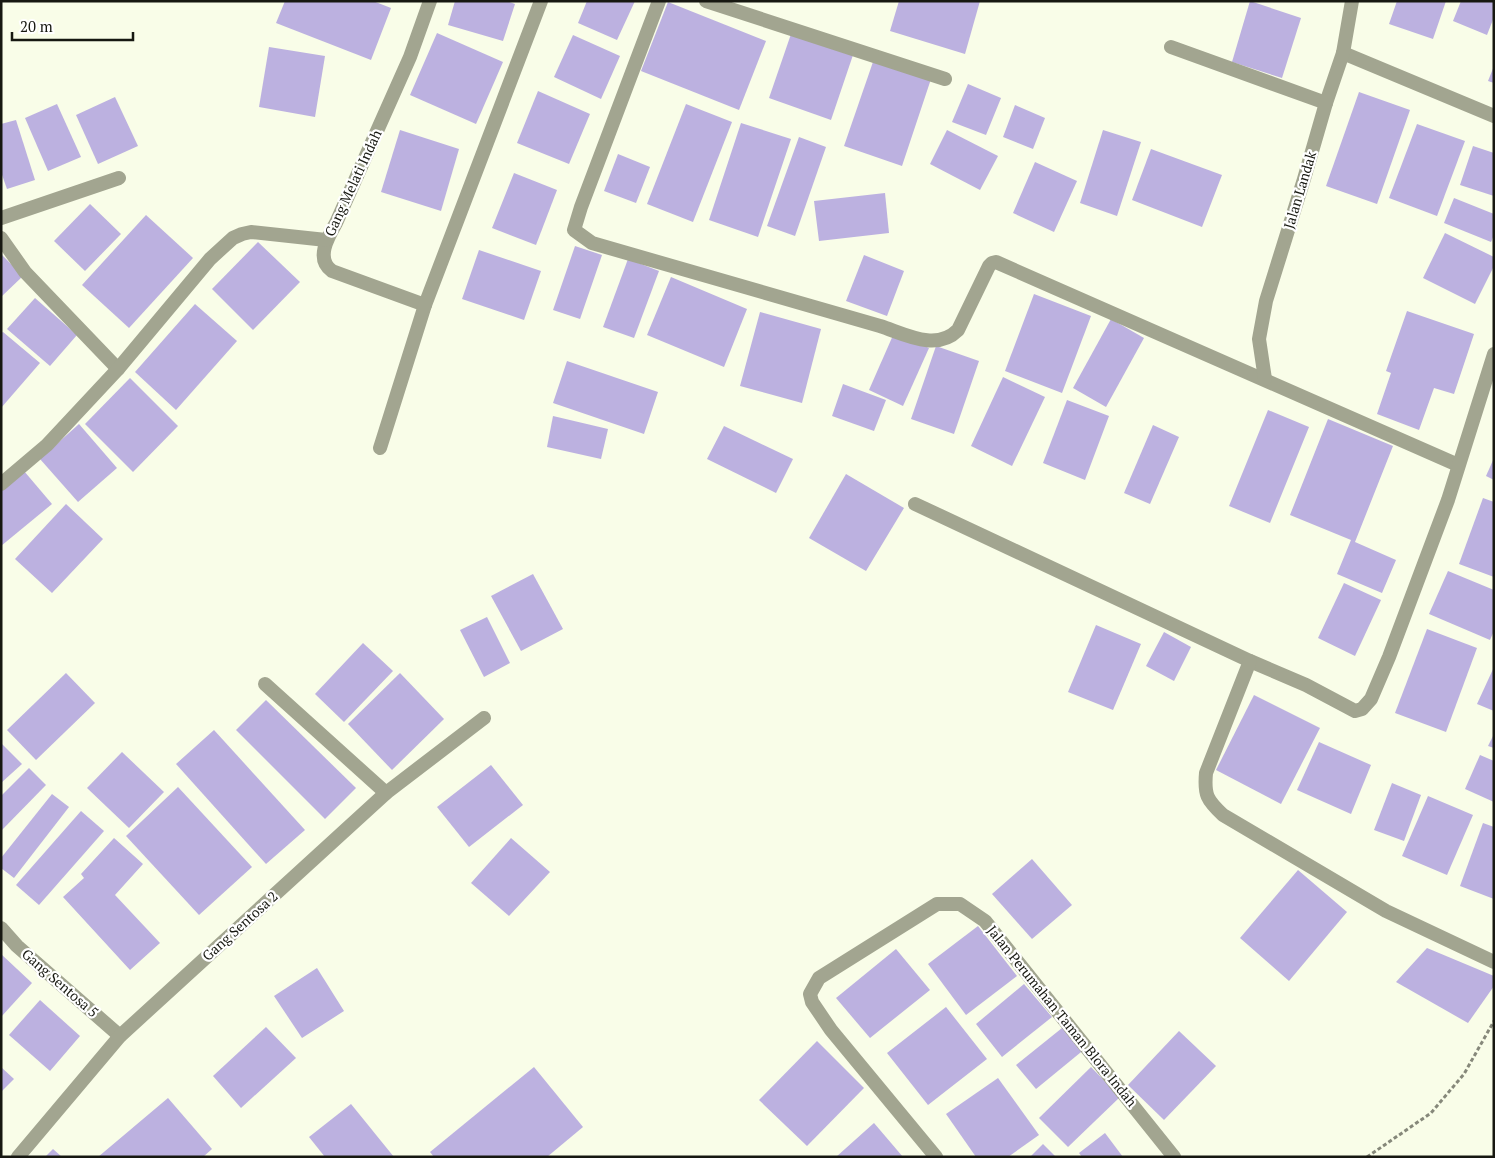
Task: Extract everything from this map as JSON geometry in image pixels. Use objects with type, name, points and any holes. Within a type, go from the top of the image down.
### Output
[{"type":"street","name":"Gang Melati Indah","points":[[425,305],[332,271],[325,264],[324,252],[326,240],[336,223],[410,57],[430,1]]},
{"type":"street","points":[[380,448],[425,305],[541,1]]},
{"type":"street","points":[[659,1],[574,230],[592,243],[927,341],[946,339],[958,330],[989,266],[992,262],[996,262],[1458,465]]},
{"type":"street","points":[[706,1],[946,79]]},
{"type":"street","name":"Jalan Landak","points":[[1265,379],[1259,340],[1266,301],[1343,53],[1352,1]]},
{"type":"street","points":[[1171,47],[1326,103]]},
{"type":"street","points":[[1343,53],[1494,116]]},
{"type":"street","points":[[1,218],[118,178]]},
{"type":"street","points":[[1,484],[47,445],[118,369],[210,259],[233,238],[251,232],[326,240]]},
{"type":"street","points":[[1,238],[25,272],[118,369]]},
{"type":"street","points":[[915,504],[1250,661],[1306,685],[1355,711],[1362,709],[1371,699],[1389,656],[1448,500],[1494,354]]},
{"type":"street","points":[[1250,661],[1206,773],[1205,788],[1209,802],[1223,815],[1386,911],[1494,962]]},
{"type":"street","points":[[265,684],[386,793]]},
{"type":"street","name":"Gang Sentosa 2","points":[[18,1157],[120,1036],[386,793],[484,718]]},
{"type":"street","name":"Jalan Perumahan Taman Blora Indah","points":[[936,1157],[831,1030],[812,1002],[810,994],[819,978],[938,904],[960,904],[986,921],[1174,1157]]},
{"type":"street","name":"Gang Sentosa 5","points":[[1,928],[17,946],[120,1036]]},
{"type":"path","points":[[1367,1157],[1431,1113],[1464,1074],[1494,1021]]},
{"type":"building","points":[[285,1],[373,1],[391,8],[371,60],[276,23]]},
{"type":"building","points":[[455,1],[507,1],[515,4],[503,41],[448,25]]},
{"type":"building","points":[[587,1],[635,1],[617,40],[578,23]]},
{"type":"building","points":[[899,1],[980,1],[965,54],[890,31]]},
{"type":"building","points":[[1250,1],[1301,18],[1282,78],[1232,62]]},
{"type":"building","points":[[1397,1],[1446,1],[1433,39],[1389,24]]},
{"type":"building","points":[[1461,1],[1494,1],[1494,17],[1487,35],[1453,21]]},
{"type":"building","points":[[668,2],[766,41],[739,110],[641,71]]},
{"type":"building","points":[[437,33],[503,62],[476,124],[410,95]]},
{"type":"building","points":[[791,34],[853,55],[831,120],[769,98]]},
{"type":"building","points":[[573,35],[620,56],[601,99],[554,77]]},
{"type":"building","points":[[269,47],[325,56],[315,117],[259,107]]},
{"type":"building","points":[[874,59],[931,79],[902,166],[844,146]]},
{"type":"building","points":[[1494,66],[1494,83],[1488,81]]},
{"type":"building","points":[[968,84],[1001,98],[986,135],[952,122]]},
{"type":"building","points":[[538,91],[590,114],[569,164],[517,143]]},
{"type":"building","points":[[1359,92],[1410,110],[1377,204],[1326,186]]},
{"type":"building","points":[[115,97],[138,146],[98,164],[76,115]]},
{"type":"building","points":[[57,104],[81,157],[48,171],[25,118]]},
{"type":"building","points":[[686,104],[732,122],[693,222],[647,204]]},
{"type":"building","points":[[1015,105],[1045,118],[1033,149],[1003,137]]},
{"type":"building","points":[[16,120],[35,180],[7,189],[1,172],[1,124]]},
{"type":"building","points":[[741,123],[791,139],[758,237],[709,220]]},
{"type":"building","points":[[1417,124],[1465,141],[1437,216],[1389,198]]},
{"type":"building","points":[[400,130],[459,149],[441,211],[381,192]]},
{"type":"building","points":[[947,130],[998,156],[980,190],[930,164]]},
{"type":"building","points":[[1103,130],[1141,142],[1117,216],[1080,203]]},
{"type":"building","points":[[799,137],[826,147],[795,236],[767,226]]},
{"type":"building","points":[[1473,146],[1494,153],[1494,196],[1460,185]]},
{"type":"building","points":[[1151,149],[1222,175],[1202,227],[1132,200]]},
{"type":"building","points":[[618,154],[650,167],[636,203],[604,191]]},
{"type":"building","points":[[1035,162],[1077,181],[1054,232],[1013,213]]},
{"type":"building","points":[[514,173],[557,190],[536,245],[492,228]]},
{"type":"building","points":[[885,193],[889,233],[819,241],[814,201]]},
{"type":"building","points":[[1454,198],[1494,214],[1494,235],[1491,242],[1444,223]]},
{"type":"building","points":[[90,204],[121,234],[85,271],[54,241]]},
{"type":"building","points":[[146,215],[193,258],[129,328],[82,285]]},
{"type":"building","points":[[1445,233],[1494,257],[1494,266],[1475,304],[1423,278]]},
{"type":"building","points":[[258,242],[300,282],[253,330],[212,289]]},
{"type":"building","points":[[575,246],[602,255],[580,319],[553,310]]},
{"type":"building","points":[[479,250],[541,271],[524,320],[462,299]]},
{"type":"building","points":[[1,254],[23,276],[1,297]]},
{"type":"building","points":[[864,255],[904,271],[887,316],[846,301]]},
{"type":"building","points":[[628,259],[659,271],[634,338],[603,327]]},
{"type":"building","points":[[671,277],[747,309],[724,367],[647,335]]},
{"type":"building","points":[[1034,294],[1091,316],[1062,393],[1005,371]]},
{"type":"building","points":[[35,298],[77,335],[50,366],[7,329]]},
{"type":"building","points":[[195,304],[237,341],[176,410],[135,372]]},
{"type":"building","points":[[1407,311],[1474,334],[1454,394],[1434,388],[1419,430],[1377,414],[1391,373],[1386,371]]},
{"type":"building","points":[[760,312],[821,329],[802,403],[740,386]]},
{"type":"building","points":[[1111,319],[1144,338],[1106,407],[1073,388]]},
{"type":"building","points":[[3,332],[40,363],[1,408],[1,333]]},
{"type":"building","points":[[894,333],[929,348],[903,406],[869,390]]},
{"type":"building","points":[[936,346],[979,361],[954,434],[911,419]]},
{"type":"building","points":[[567,361],[658,392],[644,434],[553,403]]},
{"type":"building","points":[[1003,377],[1045,397],[1012,466],[971,446]]},
{"type":"building","points":[[130,378],[178,426],[133,472],[85,424]]},
{"type":"building","points":[[843,384],[886,400],[874,431],[832,416]]},
{"type":"building","points":[[1067,400],[1109,416],[1085,480],[1043,463]]},
{"type":"building","points":[[1268,410],[1309,427],[1270,523],[1229,506]]},
{"type":"building","points":[[553,416],[608,429],[601,459],[547,447]]},
{"type":"building","points":[[1328,419],[1393,446],[1355,542],[1396,560],[1382,593],[1337,574],[1351,540],[1290,515]]},
{"type":"building","points":[[79,424],[117,468],[78,502],[40,459]]},
{"type":"building","points":[[1153,425],[1179,437],[1150,504],[1124,493]]},
{"type":"building","points":[[724,426],[793,459],[776,493],[707,459]]},
{"type":"building","points":[[1494,458],[1494,480],[1486,476]]},
{"type":"building","points":[[24,471],[52,504],[1,546],[1,490]]},
{"type":"building","points":[[846,474],[904,508],[866,571],[809,538]]},
{"type":"building","points":[[1483,498],[1494,502],[1494,577],[1459,564]]},
{"type":"building","points":[[66,504],[103,539],[52,593],[15,559]]},
{"type":"building","points":[[1448,571],[1494,590],[1494,631],[1490,640],[1429,614]]},
{"type":"building","points":[[533,574],[563,629],[521,651],[491,596]]},
{"type":"building","points":[[1344,583],[1381,600],[1355,656],[1318,638]]},
{"type":"building","points":[[487,617],[510,663],[484,677],[460,630]]},
{"type":"building","points":[[1096,625],[1141,644],[1113,710],[1068,692]]},
{"type":"building","points":[[1427,629],[1477,648],[1446,732],[1395,713]]},
{"type":"building","points":[[1164,632],[1191,647],[1174,681],[1146,666]]},
{"type":"building","points":[[363,643],[393,671],[344,722],[315,694]]},
{"type":"building","points":[[1494,667],[1494,711],[1477,704]]},
{"type":"building","points":[[66,673],[95,703],[36,760],[7,730]]},
{"type":"building","points":[[400,673],[444,719],[392,770],[348,724]]},
{"type":"building","points":[[1254,695],[1320,728],[1281,804],[1216,770]]},
{"type":"building","points":[[266,700],[356,788],[325,819],[236,730]]},
{"type":"building","points":[[214,730],[305,830],[266,864],[176,764]]},
{"type":"building","points":[[1494,734],[1494,748],[1488,746]]},
{"type":"building","points":[[1319,742],[1371,765],[1351,814],[1297,790]]},
{"type":"building","points":[[1,743],[22,764],[1,783]]},
{"type":"building","points":[[122,752],[164,792],[129,828],[87,788]]},
{"type":"building","points":[[1480,755],[1494,761],[1494,802],[1465,789]]},
{"type":"building","points":[[491,765],[523,805],[469,847],[437,807]]},
{"type":"building","points":[[29,768],[46,785],[1,831],[1,796]]},
{"type":"building","points":[[1392,783],[1421,795],[1404,841],[1374,830]]},
{"type":"building","points":[[178,787],[252,867],[199,915],[126,836]]},
{"type":"building","points":[[52,794],[69,807],[14,878],[1,868],[1,858]]},
{"type":"building","points":[[1428,796],[1473,815],[1447,875],[1402,856]]},
{"type":"building","points":[[81,811],[104,831],[39,905],[16,885]]},
{"type":"building","points":[[1483,823],[1494,827],[1494,899],[1460,886]]},
{"type":"building","points":[[114,838],[143,864],[115,895],[160,943],[130,970],[63,897],[84,878],[81,874]]},
{"type":"building","points":[[511,838],[550,872],[509,916],[471,883]]},
{"type":"building","points":[[1032,859],[1072,905],[1032,939],[992,894]]},
{"type":"building","points":[[1298,870],[1347,912],[1289,981],[1240,938]]},
{"type":"building","points":[[978,926],[1017,976],[966,1015],[928,964]]},
{"type":"building","points":[[1427,948],[1494,976],[1494,986],[1468,1023],[1396,982]]},
{"type":"building","points":[[896,949],[930,990],[870,1038],[836,998]]},
{"type":"building","points":[[1,954],[32,983],[1,1017]]},
{"type":"building","points":[[317,968],[344,1011],[302,1038],[274,996]]},
{"type":"building","points":[[1024,984],[1052,1017],[1002,1057],[976,1024]]},
{"type":"building","points":[[40,1000],[80,1036],[50,1071],[9,1035]]},
{"type":"building","points":[[946,1007],[987,1059],[928,1105],[887,1053]]},
{"type":"building","points":[[1067,1024],[1086,1048],[1036,1089],[1016,1065]]},
{"type":"building","points":[[266,1027],[296,1058],[241,1108],[213,1076]]},
{"type":"building","points":[[1179,1031],[1216,1066],[1164,1120],[1128,1085]]},
{"type":"building","points":[[817,1041],[864,1088],[807,1146],[759,1100]]},
{"type":"building","points":[[1,1067],[14,1079],[1,1092]]},
{"type":"building","points":[[534,1067],[583,1127],[547,1157],[434,1157],[430,1152]]},
{"type":"building","points":[[1091,1067],[1120,1097],[1068,1147],[1039,1118]]},
{"type":"building","points":[[998,1078],[1039,1135],[1008,1157],[976,1157],[946,1114]]},
{"type":"building","points":[[168,1098],[212,1149],[203,1157],[98,1157]]},
{"type":"building","points":[[351,1104],[394,1157],[325,1157],[309,1137]]},
{"type":"building","points":[[874,1123],[903,1157],[836,1157]]},
{"type":"building","points":[[1105,1133],[1123,1157],[1082,1157],[1079,1153]]},
{"type":"building","points":[[1043,1144],[1056,1157],[1030,1157]]},
{"type":"building","points":[[53,1149],[62,1157],[45,1157]]}]
